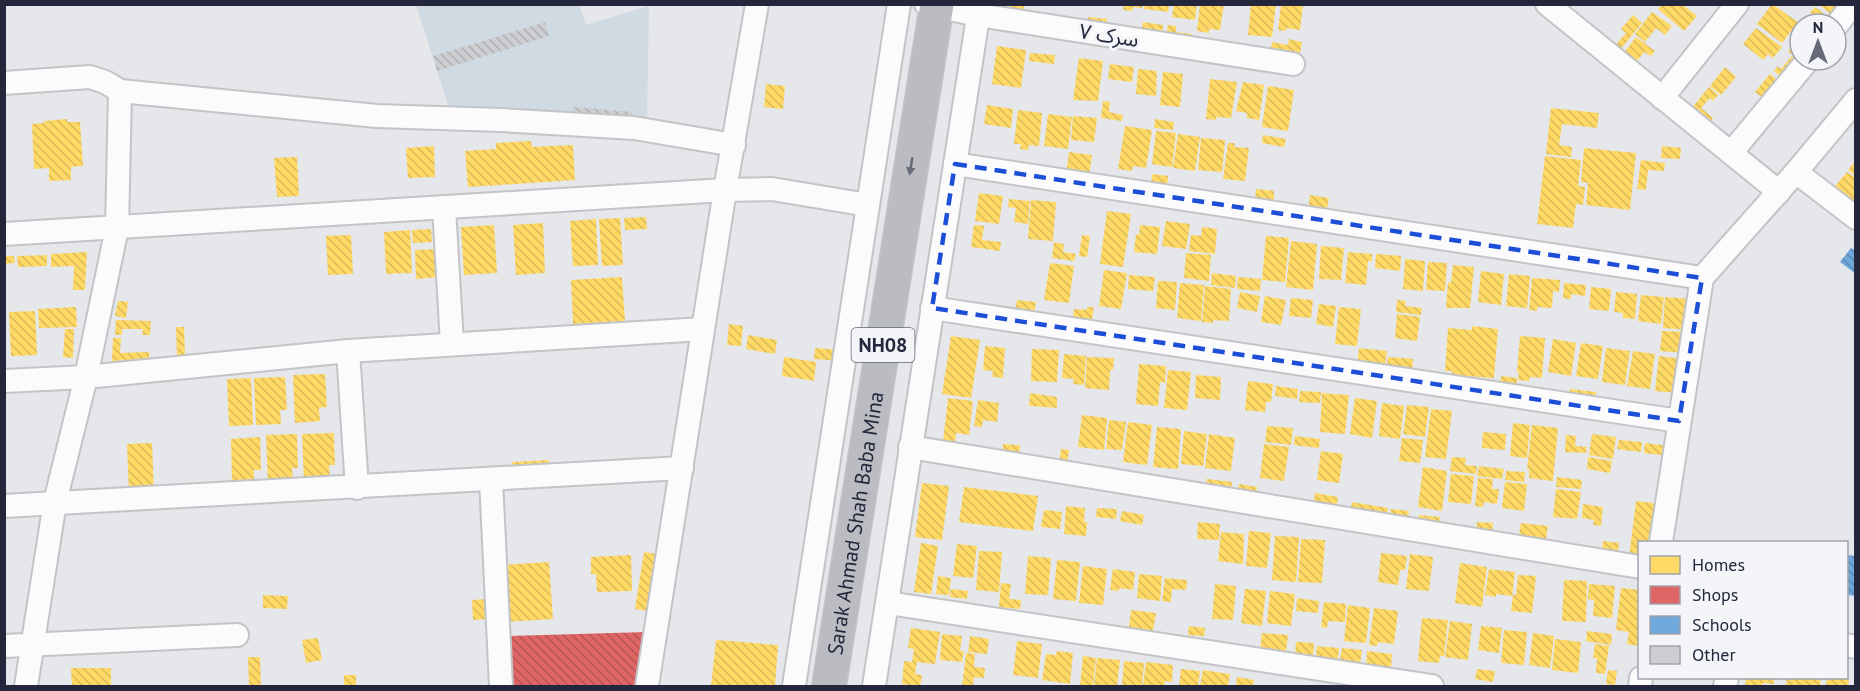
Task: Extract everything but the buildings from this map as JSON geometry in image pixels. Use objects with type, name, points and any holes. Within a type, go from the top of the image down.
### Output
[{"type":"highway","name":"Sarak Ahmad Shah Baba Mina","points":[[829,687],[953,7]]},
{"type":"highway","name":"NH08","points":[[849,687],[953,7]]},
{"type":"street","points":[[647,687],[725,190],[757,4]]},
{"type":"street","points":[[794,687],[899,4]]},
{"type":"street","points":[[1662,98],[1737,4]]},
{"type":"street","points":[[1552,6],[1779,192]]},
{"type":"street","points":[[874,687],[955,164],[953,7]]},
{"type":"street","name":"سرک ۷","points":[[953,7],[1293,64]]},
{"type":"street","points":[[1731,153],[1798,72]]},
{"type":"street","points":[[4,83],[90,77],[105,82],[120,91],[377,116],[634,128],[734,145]]},
{"type":"street","points":[[26,687],[55,502],[86,377],[117,228],[120,91]]},
{"type":"street","points":[[1661,541],[1702,278],[1797,172],[1856,100]]},
{"type":"street","points":[[955,164],[1702,278]]},
{"type":"street","points":[[1797,172],[1856,218]]},
{"type":"street","points":[[4,234],[725,190],[772,189],[868,205]]},
{"type":"street","points":[[444,207],[452,344]]},
{"type":"street","points":[[932,308],[1679,421]]},
{"type":"street","points":[[4,381],[86,377],[348,351],[703,329]]},
{"type":"street","points":[[348,351],[357,488]]},
{"type":"street","points":[[910,447],[1638,567]]},
{"type":"street","points":[[4,506],[682,468]]},
{"type":"street","points":[[491,480],[501,687]]},
{"type":"street","points":[[888,603],[1432,687]]},
{"type":"street","points":[[4,646],[237,635]]},
{"type":"highlighted area","points":[[955,164],[1702,278],[1679,421],[932,308]]},
{"type":"shaded area","points":[[416,5],[579,5],[586,25],[649,6],[647,120],[448,105]]}]
